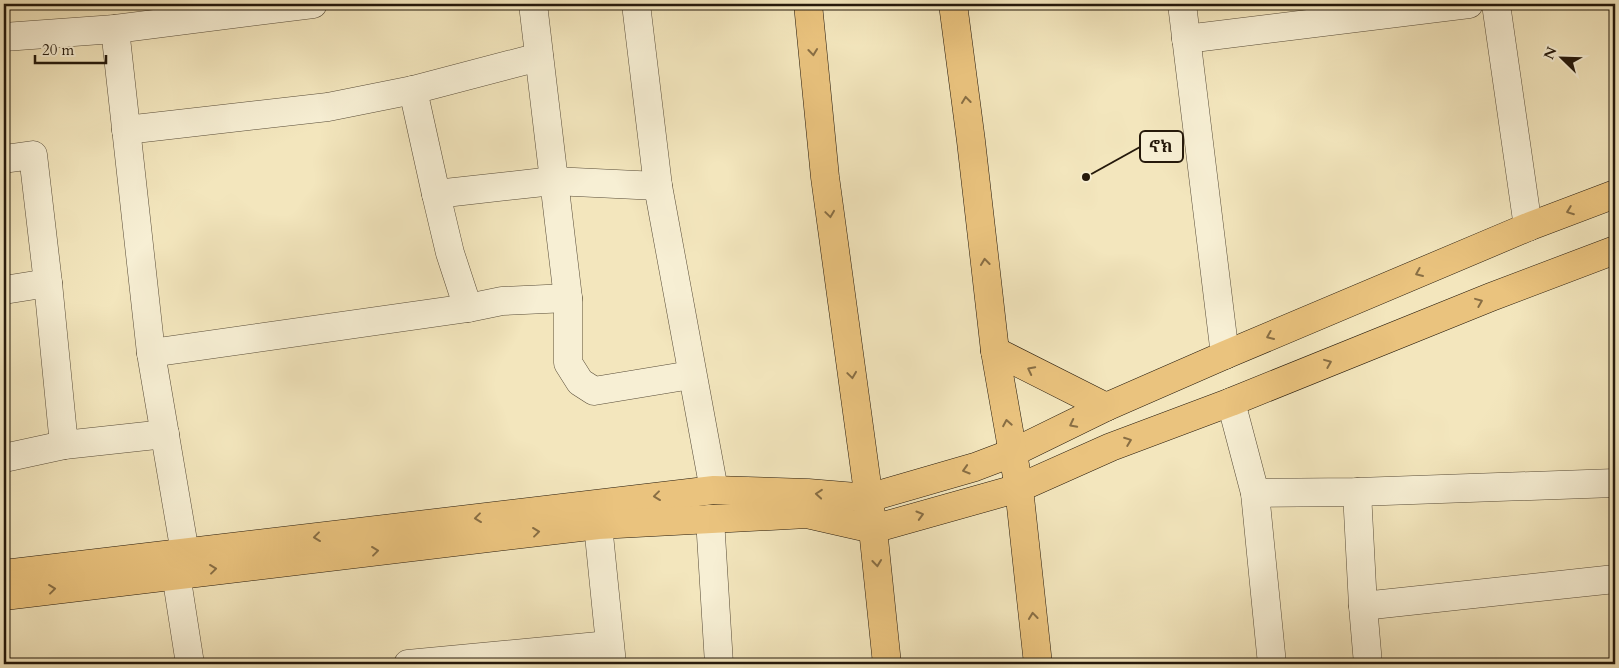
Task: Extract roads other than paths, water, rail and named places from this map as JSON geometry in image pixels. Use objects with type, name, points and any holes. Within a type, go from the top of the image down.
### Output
[{"type":"main road","points":[[808,4],[825,177],[873,528],[887,664]]},
{"type":"main road","points":[[953,4],[995,351],[1019,488],[1038,664]]},
{"type":"main road","points":[[4,596],[180,564],[714,490],[808,493],[868,498],[976,467],[1012,453],[1106,407],[1225,355],[1528,227],[1615,194]]},
{"type":"main road","points":[[4,574],[180,564],[598,524],[807,514],[873,528],[1019,488],[1111,447],[1231,402],[1491,297],[1615,250]]},
{"type":"main road","points":[[995,351],[1106,407]]},
{"type":"street","points":[[4,37],[115,29],[224,9],[313,4]]},
{"type":"street","points":[[533,4],[568,298],[568,363],[580,382],[594,391],[692,375]]},
{"type":"street","points":[[636,4],[658,186],[714,490]]},
{"type":"street","points":[[1182,4],[1225,355]]},
{"type":"street","points":[[1186,39],[1469,4]]},
{"type":"street","points":[[1496,4],[1528,227]]},
{"type":"street","points":[[115,29],[151,353],[165,434],[190,664]]},
{"type":"street","points":[[126,130],[328,107],[413,90],[539,57]]},
{"type":"street","points":[[413,90],[450,253],[468,308]]},
{"type":"street","points":[[4,158],[33,155],[64,445]]},
{"type":"street","points":[[436,194],[553,181],[658,186]]},
{"type":"street","points":[[4,290],[48,283]]},
{"type":"street","points":[[151,353],[468,308],[502,301],[568,298]]},
{"type":"street","points":[[1231,402],[1255,493],[1272,664]]},
{"type":"street","points":[[4,458],[64,445],[165,434]]},
{"type":"street","points":[[1255,493],[1357,492],[1615,483]]},
{"type":"street","points":[[1357,492],[1368,664]]},
{"type":"street","points":[[710,519],[719,664]]},
{"type":"street","points":[[408,664],[610,655],[598,524]]},
{"type":"street","points":[[1363,606],[1615,579]]},
{"type":"place","name":"ኖክ","points":[[1086,177]]}]
